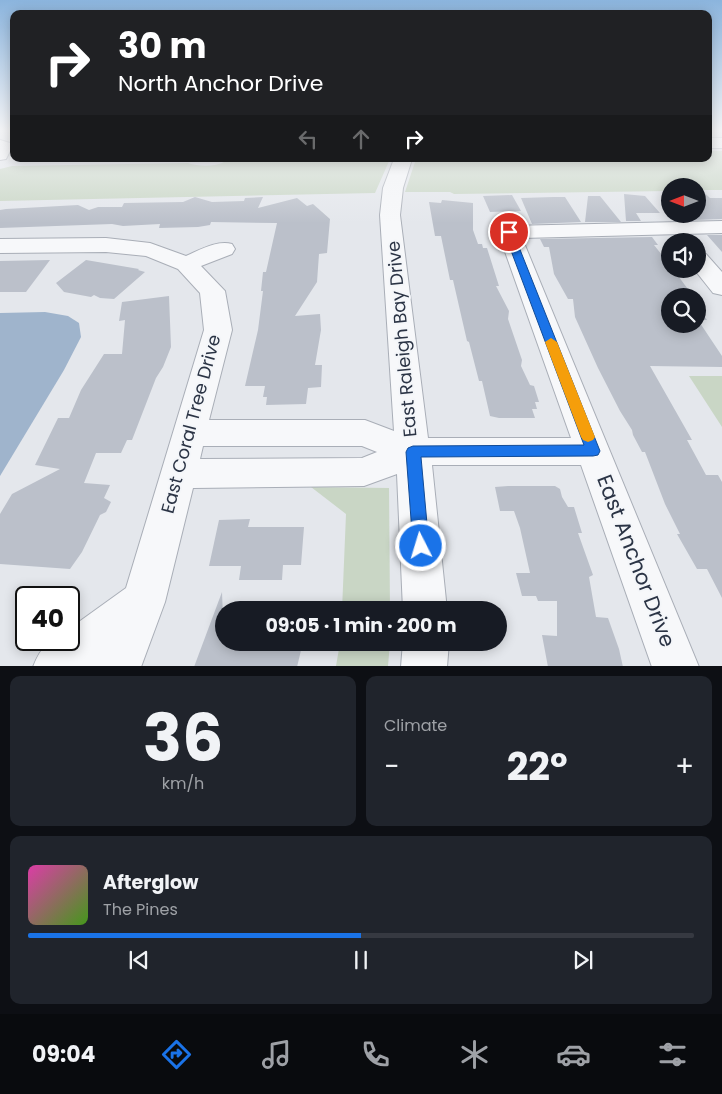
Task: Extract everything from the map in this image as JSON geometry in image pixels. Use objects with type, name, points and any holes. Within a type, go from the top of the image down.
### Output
[{"type":"street","name":"East Raleigh Bay Drive","points":[[403,162],[393,188],[390,215],[413,452],[424,601]]},
{"type":"street","points":[[689,233],[722,228]]},
{"type":"street","name":"East Anchor Drive","points":[[661,235],[509,232],[676,666]]},
{"type":"street","points":[[0,246],[106,245],[150,250],[186,264],[224,248]]},
{"type":"street","name":"East Coral Tree Drive","points":[[117,666],[142,602],[218,330],[212,291],[186,264]]},
{"type":"street","points":[[706,269],[722,288]]},
{"type":"street","points":[[189,433],[366,433],[413,452]]},
{"type":"street","points":[[178,474],[364,472],[413,452],[593,451]]},
{"type":"street","points":[[56,666],[142,602]]},
{"type":"street","points":[[424,666],[425,651]]},
{"type":"green space","points":[[722,161],[722,190],[706,190],[706,178],[661,178],[661,191],[454,194],[450,192],[405,192],[415,162]]},
{"type":"green space","points":[[223,162],[389,162],[375,193],[0,201],[0,169],[12,166],[188,163],[207,166]]},
{"type":"green space","points":[[689,376],[722,376],[722,427]]},
{"type":"green space","points":[[311,487],[389,488],[390,601],[342,601],[346,514]]},
{"type":"green space","points":[[339,651],[389,651],[388,666],[336,666]]},
{"type":"water","points":[[45,312],[68,316],[79,323],[81,337],[64,370],[0,476],[0,313]]},
{"type":"building","points":[[624,194],[645,196],[660,213],[636,213],[641,221],[626,221]]},
{"type":"building","points":[[706,194],[710,198],[722,198],[722,219],[706,220]]},
{"type":"building","points":[[512,195],[521,211],[490,212],[483,196]]},
{"type":"building","points":[[588,196],[600,196],[621,222],[585,222]]},
{"type":"building","points":[[195,197],[212,202],[244,201],[245,198],[263,197],[258,208],[297,198],[307,206],[313,204],[330,219],[327,253],[319,254],[317,282],[295,316],[320,314],[321,330],[315,365],[322,365],[321,387],[308,388],[306,404],[266,405],[267,397],[263,397],[265,386],[245,386],[258,330],[263,291],[261,291],[263,272],[266,272],[277,223],[211,222],[210,225],[198,227],[159,228],[160,224],[0,228],[0,210],[6,209],[78,205],[89,210],[98,207],[122,207],[124,203],[183,202]]},
{"type":"building","points":[[565,197],[581,222],[532,224],[521,198]]},
{"type":"building","points":[[442,200],[473,203],[473,230],[478,244],[482,244],[483,248],[487,248],[499,286],[496,286],[509,311],[508,319],[522,360],[521,366],[530,385],[534,386],[539,402],[535,402],[537,409],[532,409],[535,418],[499,418],[490,416],[482,381],[479,381],[469,342],[467,341],[453,280],[450,280],[441,236],[435,236],[429,202],[441,203]]},
{"type":"building","points":[[707,235],[722,235],[722,252]]},
{"type":"building","points":[[652,237],[658,245],[654,245],[661,254],[661,278],[680,278],[687,288],[661,288],[661,333],[706,332],[722,356],[722,367],[650,366],[692,440],[687,440],[706,475],[718,475],[722,482],[722,598],[707,569],[697,569],[677,534],[680,534],[665,504],[645,452],[642,452],[598,368],[575,317],[573,299],[568,299],[554,274],[549,247],[544,247],[540,239]]},
{"type":"building","points":[[50,260],[26,292],[0,292],[0,261]]},
{"type":"building","points":[[86,260],[139,269],[145,272],[114,299],[64,292],[56,283]]},
{"type":"building","points":[[169,296],[171,347],[163,367],[156,378],[132,440],[127,440],[121,453],[96,453],[84,483],[110,485],[104,498],[111,502],[106,512],[100,515],[82,552],[70,569],[0,564],[0,514],[12,494],[60,469],[35,465],[58,418],[69,418],[81,390],[104,354],[122,354],[125,320],[119,321],[122,302]]},
{"type":"building","points":[[555,486],[560,489],[568,507],[574,507],[582,533],[578,533],[593,575],[589,577],[596,617],[608,618],[623,666],[548,666],[542,635],[557,636],[557,601],[538,601],[536,596],[522,596],[516,573],[530,573],[520,528],[514,511],[500,511],[495,487]]},
{"type":"building","points":[[250,519],[248,527],[304,527],[301,565],[283,565],[282,580],[239,580],[241,566],[209,566],[219,520]]},
{"type":"building","points":[[222,592],[222,601],[219,601]]},
{"type":"building","points":[[215,611],[215,651],[301,651],[297,666],[194,666]]},
{"type":"slow traffic","points":[[551,342],[588,437]]},
{"type":"route","points":[[421,546],[413,452],[593,451],[509,232]]}]
